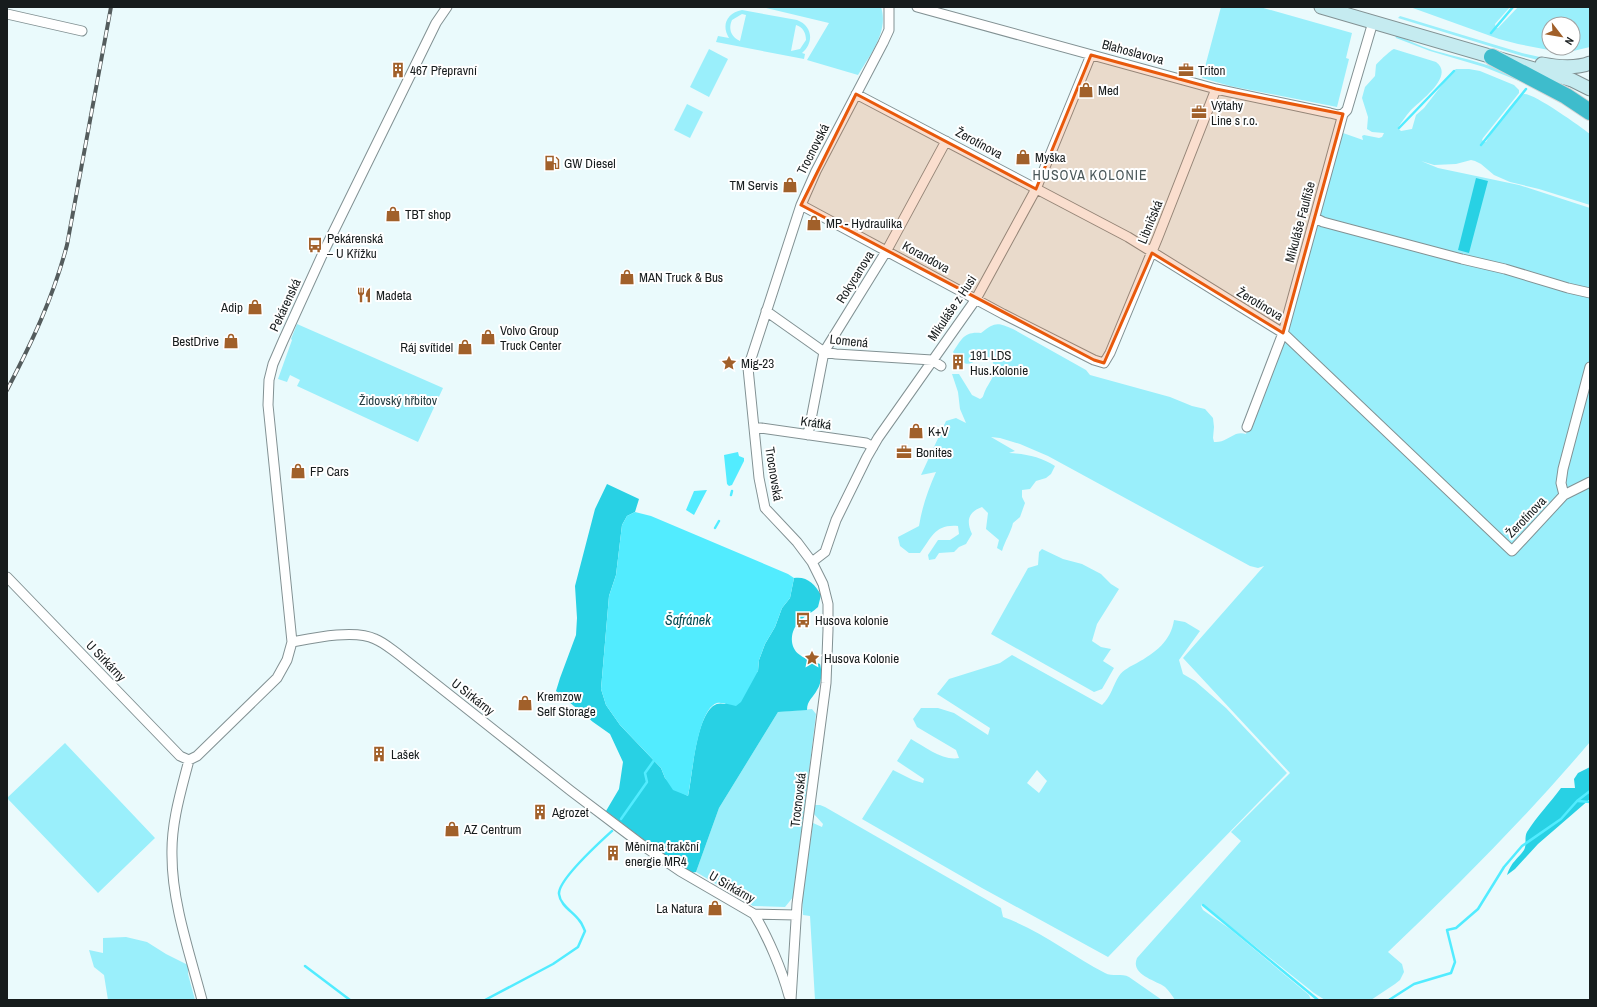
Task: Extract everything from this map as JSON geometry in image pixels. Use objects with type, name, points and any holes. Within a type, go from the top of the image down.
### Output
[{"type":"highway","points":[[1492,57],[1566,96],[1590,112]]},
{"type":"main road","points":[[1321,7],[1572,80],[1590,90]]},
{"type":"main road","points":[[1492,57],[1557,66],[1574,67],[1590,63]]},
{"type":"main road","points":[[1572,80],[1590,80]]},
{"type":"street","name":"Pekárenská","points":[[292,642],[268,405],[268,380],[273,364],[324,251],[436,23],[447,7]]},
{"type":"street","name":"Trocnovská","points":[[790,1000],[796,916],[826,683],[828,604],[823,584],[812,562],[797,542],[765,508],[758,478],[748,368],[801,205],[816,171],[878,54],[889,30],[889,7]]},
{"type":"street","name":"Blahoslavova","points":[[917,7],[1216,89],[1338,115],[1343,114]]},
{"type":"street","points":[[7,14],[82,31]]},
{"type":"street","name":"Mikuláše Faulfiše","points":[[1247,427],[1283,333],[1343,114],[1347,110],[1373,22]]},
{"type":"street","name":"Mikuláše z Husi","points":[[812,562],[824,552],[836,520],[873,447],[932,360],[976,299],[1036,189],[1091,55]]},
{"type":"street","name":"Libničská","points":[[1104,363],[1110,353],[1152,253],[1216,89]]},
{"type":"street","name":"Žerotínova","points":[[856,94],[1128,237],[1283,333],[1512,551],[1564,495],[1590,482]]},
{"type":"street","name":"Rokycanova","points":[[808,435],[824,352],[887,250],[946,140]]},
{"type":"street","name":"Korandova","points":[[801,205],[976,299],[1087,356],[1104,363]]},
{"type":"street","points":[[1315,218],[1323,222],[1505,269],[1590,293]]},
{"type":"street","name":"Lomená","points":[[766,311],[824,352],[932,360]]},
{"type":"street","points":[[932,360],[941,366]]},
{"type":"street","points":[[1564,495],[1562,483],[1563,469],[1590,367]]},
{"type":"street","name":"Krátká","points":[[754,427],[866,443],[873,447]]},
{"type":"street","name":"U Sirkárny","points":[[7,576],[180,756],[189,760]]},
{"type":"street","name":"U Sirkárny","points":[[292,642],[327,635],[357,635],[374,638],[398,654],[570,791],[680,872],[754,914],[796,916]]},
{"type":"street","points":[[202,1000],[177,905],[172,856],[176,811],[189,760],[197,756],[276,678],[287,660],[292,642]]},
{"type":"street","name":"U Sirkárny","points":[[754,914],[761,925],[790,1000]]},
{"type":"highlighted area","points":[[1091,55],[1216,89],[1343,114],[1283,333],[1152,253],[1104,363],[1094,360],[801,205],[856,94],[1036,189]]},
{"type":"green space","points":[[762,7],[881,7],[883,16],[882,25],[873,51],[858,75],[807,60],[829,23]]},
{"type":"green space","points":[[1221,7],[1260,7],[1352,33],[1346,58],[1349,59],[1337,107],[1230,86],[1202,78]]},
{"type":"green space","points":[[1410,7],[1510,7],[1495,24],[1496,28],[1498,28],[1518,7],[1590,7],[1590,47],[1581,49],[1581,16],[1541,16],[1541,48],[1499,39]]},
{"type":"green space","points":[[742,10],[797,20],[802,23],[809,30],[810,35],[809,44],[802,53],[805,54],[804,59],[716,42],[718,36],[729,38],[726,29],[727,20]],"holes":[[[742,14],[746,15],[740,41],[732,35],[730,27],[732,20]],[[796,25],[801,27],[804,31],[806,40],[800,49],[791,51]]]},
{"type":"green space","points":[[1400,16],[1522,53],[1549,59],[1572,61],[1538,60],[1522,56],[1398,18]]},
{"type":"green space","points":[[1395,35],[1422,47],[1496,68],[1532,86],[1484,67],[1430,51],[1396,38]]},
{"type":"green space","points":[[709,49],[728,59],[709,97],[690,87]]},
{"type":"green space","points":[[1394,49],[1436,62],[1441,68],[1442,74],[1434,88],[1411,110],[1403,121],[1398,128],[1401,131],[1412,129],[1416,115],[1424,108],[1452,72],[1456,69],[1469,69],[1480,71],[1514,85],[1519,90],[1519,93],[1483,138],[1482,140],[1484,142],[1486,142],[1509,108],[1520,96],[1524,94],[1547,104],[1590,134],[1590,205],[1539,189],[1510,182],[1494,175],[1475,161],[1471,160],[1456,164],[1434,165],[1421,161],[1438,168],[1519,185],[1590,208],[1590,742],[1542,797],[1492,850],[1388,952],[1402,964],[1404,972],[1400,980],[1371,1000],[1325,1000],[1314,993],[1202,904],[1201,906],[1203,910],[1230,929],[1309,995],[1311,1000],[1175,1000],[1165,987],[1140,973],[1136,964],[1137,958],[1241,841],[1231,832],[1290,773],[1183,658],[1264,566],[1258,568],[1250,566],[1048,456],[1020,444],[991,437],[1015,451],[1009,453],[1033,456],[1055,466],[1051,474],[1046,478],[1036,481],[1030,489],[1022,490],[1022,497],[1025,503],[1020,517],[1013,523],[1002,551],[997,548],[999,540],[986,529],[988,513],[982,507],[971,514],[969,525],[972,534],[966,544],[959,547],[954,552],[939,553],[935,559],[929,560],[928,555],[938,540],[950,540],[959,534],[958,526],[950,526],[939,529],[931,537],[920,553],[909,553],[900,546],[898,537],[919,526],[930,485],[936,472],[921,475],[946,421],[956,418],[966,423],[960,409],[958,392],[952,374],[959,374],[972,395],[980,399],[983,397],[993,376],[994,368],[991,358],[980,359],[968,364],[959,359],[953,352],[961,340],[967,335],[971,333],[981,333],[996,324],[1013,329],[1086,370],[1090,375],[1170,397],[1192,406],[1205,409],[1213,418],[1214,442],[1223,441],[1237,434],[1246,434],[1343,133],[1363,140],[1362,136],[1364,135],[1379,138],[1382,137],[1384,133],[1372,132],[1367,129],[1368,117],[1362,98],[1365,87],[1375,76],[1376,65]]},
{"type":"green space","points":[[687,104],[703,112],[690,138],[674,130]]},
{"type":"green space","name":"Židovský hřbitov","points":[[297,324],[443,388],[418,442],[297,386],[300,380],[290,375],[287,382],[278,379]]},
{"type":"green space","points":[[1042,549],[1063,559],[1082,564],[1101,574],[1111,584],[1119,589],[1097,624],[1092,641],[1101,647],[1111,649],[1103,661],[1114,668],[1102,689],[1094,692],[991,634],[1028,568],[1038,565],[1039,552]]},
{"type":"green space","points":[[1174,620],[1185,622],[1200,631],[1179,660],[1183,674],[1195,681],[1226,708],[1287,773],[1108,957],[982,888],[862,819],[893,770],[913,780],[923,783],[924,779],[897,761],[911,739],[940,755],[959,758],[956,750],[917,727],[913,719],[921,708],[938,708],[954,713],[988,735],[990,728],[937,694],[949,679],[1000,663],[1012,655],[1102,705],[1108,698],[1121,674],[1127,668],[1156,651],[1166,640]],"holes":[[[1037,770],[1047,781],[1039,793],[1027,783]]]},
{"type":"green space","points":[[812,709],[816,714],[794,896],[785,907],[753,906],[696,872],[719,808],[778,712]]},
{"type":"green space","points":[[65,743],[155,838],[98,893],[7,798]]},
{"type":"green space","points":[[814,805],[825,807],[1001,908],[1003,917],[1017,922],[1043,936],[1105,973],[1129,977],[1162,1000],[815,1000],[810,916],[803,915],[802,898],[813,823],[822,827],[823,824],[813,813]]},
{"type":"green space","points":[[126,937],[147,942],[188,965],[188,974],[195,1000],[108,1000],[104,975],[94,967],[89,950],[103,953],[103,938]]},
{"type":"shaded area","points":[[1476,178],[1488,181],[1469,253],[1458,250]]},
{"type":"shaded area","points":[[607,484],[639,499],[635,512],[627,516],[622,525],[616,575],[609,596],[601,689],[606,705],[620,725],[661,768],[665,778],[677,790],[688,796],[698,735],[702,723],[707,713],[714,705],[725,704],[758,671],[759,660],[765,644],[775,627],[782,608],[790,598],[794,578],[803,578],[807,580],[816,587],[821,595],[818,607],[797,624],[792,638],[792,643],[796,652],[805,658],[820,664],[821,677],[819,687],[809,701],[807,710],[778,712],[719,808],[696,872],[691,873],[672,861],[606,811],[619,789],[623,762],[610,734],[593,722],[556,691],[576,635],[577,618],[575,586],[595,509]]},
{"type":"shaded area","points":[[1590,767],[1590,799],[1538,844],[1515,869],[1507,875],[1512,864],[1524,850],[1526,834],[1535,820],[1561,788],[1575,788],[1574,779],[1578,773]]},
{"type":"water","points":[[738,452],[739,456],[744,458],[744,461],[732,485],[729,486],[727,484],[724,455]]},
{"type":"water","points":[[707,490],[694,515],[686,510],[694,491]]},
{"type":"water","name":"Šafránek","points":[[635,512],[651,516],[788,574],[794,578],[790,598],[782,608],[775,627],[765,644],[759,660],[758,671],[741,702],[736,706],[717,703],[710,708],[705,718],[696,745],[688,796],[673,790],[665,778],[661,768],[620,725],[606,705],[601,689],[609,596],[616,575],[622,525],[627,516]]},
{"type":"waterway","points":[[1491,33],[1513,7]]},
{"type":"waterway","points":[[1399,128],[1454,71]]},
{"type":"waterway","points":[[1481,145],[1526,89]]},
{"type":"waterway","points":[[731,495],[732,491]]},
{"type":"waterway","points":[[715,528],[719,521]]},
{"type":"waterway","points":[[621,819],[647,782],[645,773],[655,759]]},
{"type":"waterway","points":[[1389,1000],[1414,984],[1451,973],[1455,962],[1447,930],[1456,928],[1478,909],[1504,867],[1522,846],[1561,819],[1577,801],[1590,791]]},
{"type":"waterway","points":[[1578,801],[1590,802]]},
{"type":"waterway","points":[[485,1000],[553,964],[578,947],[585,931],[580,921],[562,902],[559,894],[565,880],[572,871],[612,831]]},
{"type":"waterway","points":[[1203,905],[1318,1000]]},
{"type":"waterway","points":[[305,966],[350,1000]]},
{"type":"railway","points":[[7,390],[41,319],[55,283],[67,245],[111,7]]},
{"type":"place","name":"467 Přepravní","points":[[398,70]]},
{"type":"place","name":"Triton","points":[[1186,70]]},
{"type":"place","name":"Med","points":[[1086,90]]},
{"type":"place","name":"Výtahy Line s r.o.","points":[[1199,112]]},
{"type":"place","name":"Myška","points":[[1023,157]]},
{"type":"place","name":"GW Diesel","points":[[552,163]]},
{"type":"place","name":"TM Servis","points":[[790,185]]},
{"type":"place","name":"TBT shop","points":[[393,214]]},
{"type":"place","name":"MP - Hydraulika","points":[[814,223]]},
{"type":"place","name":"Pekárenská – U Křížku","points":[[315,245]]},
{"type":"place","name":"MAN Truck & Bus","points":[[627,277]]},
{"type":"place","name":"Madeta","points":[[364,295]]},
{"type":"place","name":"Adip","points":[[255,307]]},
{"type":"place","name":"Volvo Group Truck Center","points":[[488,337]]},
{"type":"place","name":"BestDrive","points":[[231,341]]},
{"type":"place","name":"Ráj svítidel","points":[[465,347]]},
{"type":"place","name":"191 LDS Hus.Kolonie","points":[[958,362]]},
{"type":"place","name":"Mig-23","points":[[729,363]]},
{"type":"place","name":"K+V","points":[[916,431]]},
{"type":"place","name":"Bonites","points":[[904,452]]},
{"type":"place","name":"FP Cars","points":[[298,471]]},
{"type":"place","name":"Husova kolonie","points":[[803,620]]},
{"type":"place","name":"Husova Kolonie","points":[[812,658]]},
{"type":"place","name":"Kremzow Self Storage","points":[[525,703]]},
{"type":"place","name":"Lašek","points":[[379,754]]},
{"type":"place","name":"Agrozet","points":[[540,812]]},
{"type":"place","name":"AZ Centrum","points":[[452,829]]},
{"type":"place","name":"Měnírna trakční energie MR4","points":[[613,853]]},
{"type":"place","name":"La Natura","points":[[715,908]]},
{"type":"district","name":"HUSOVA KOLONIE","points":[[1090,175]]}]
